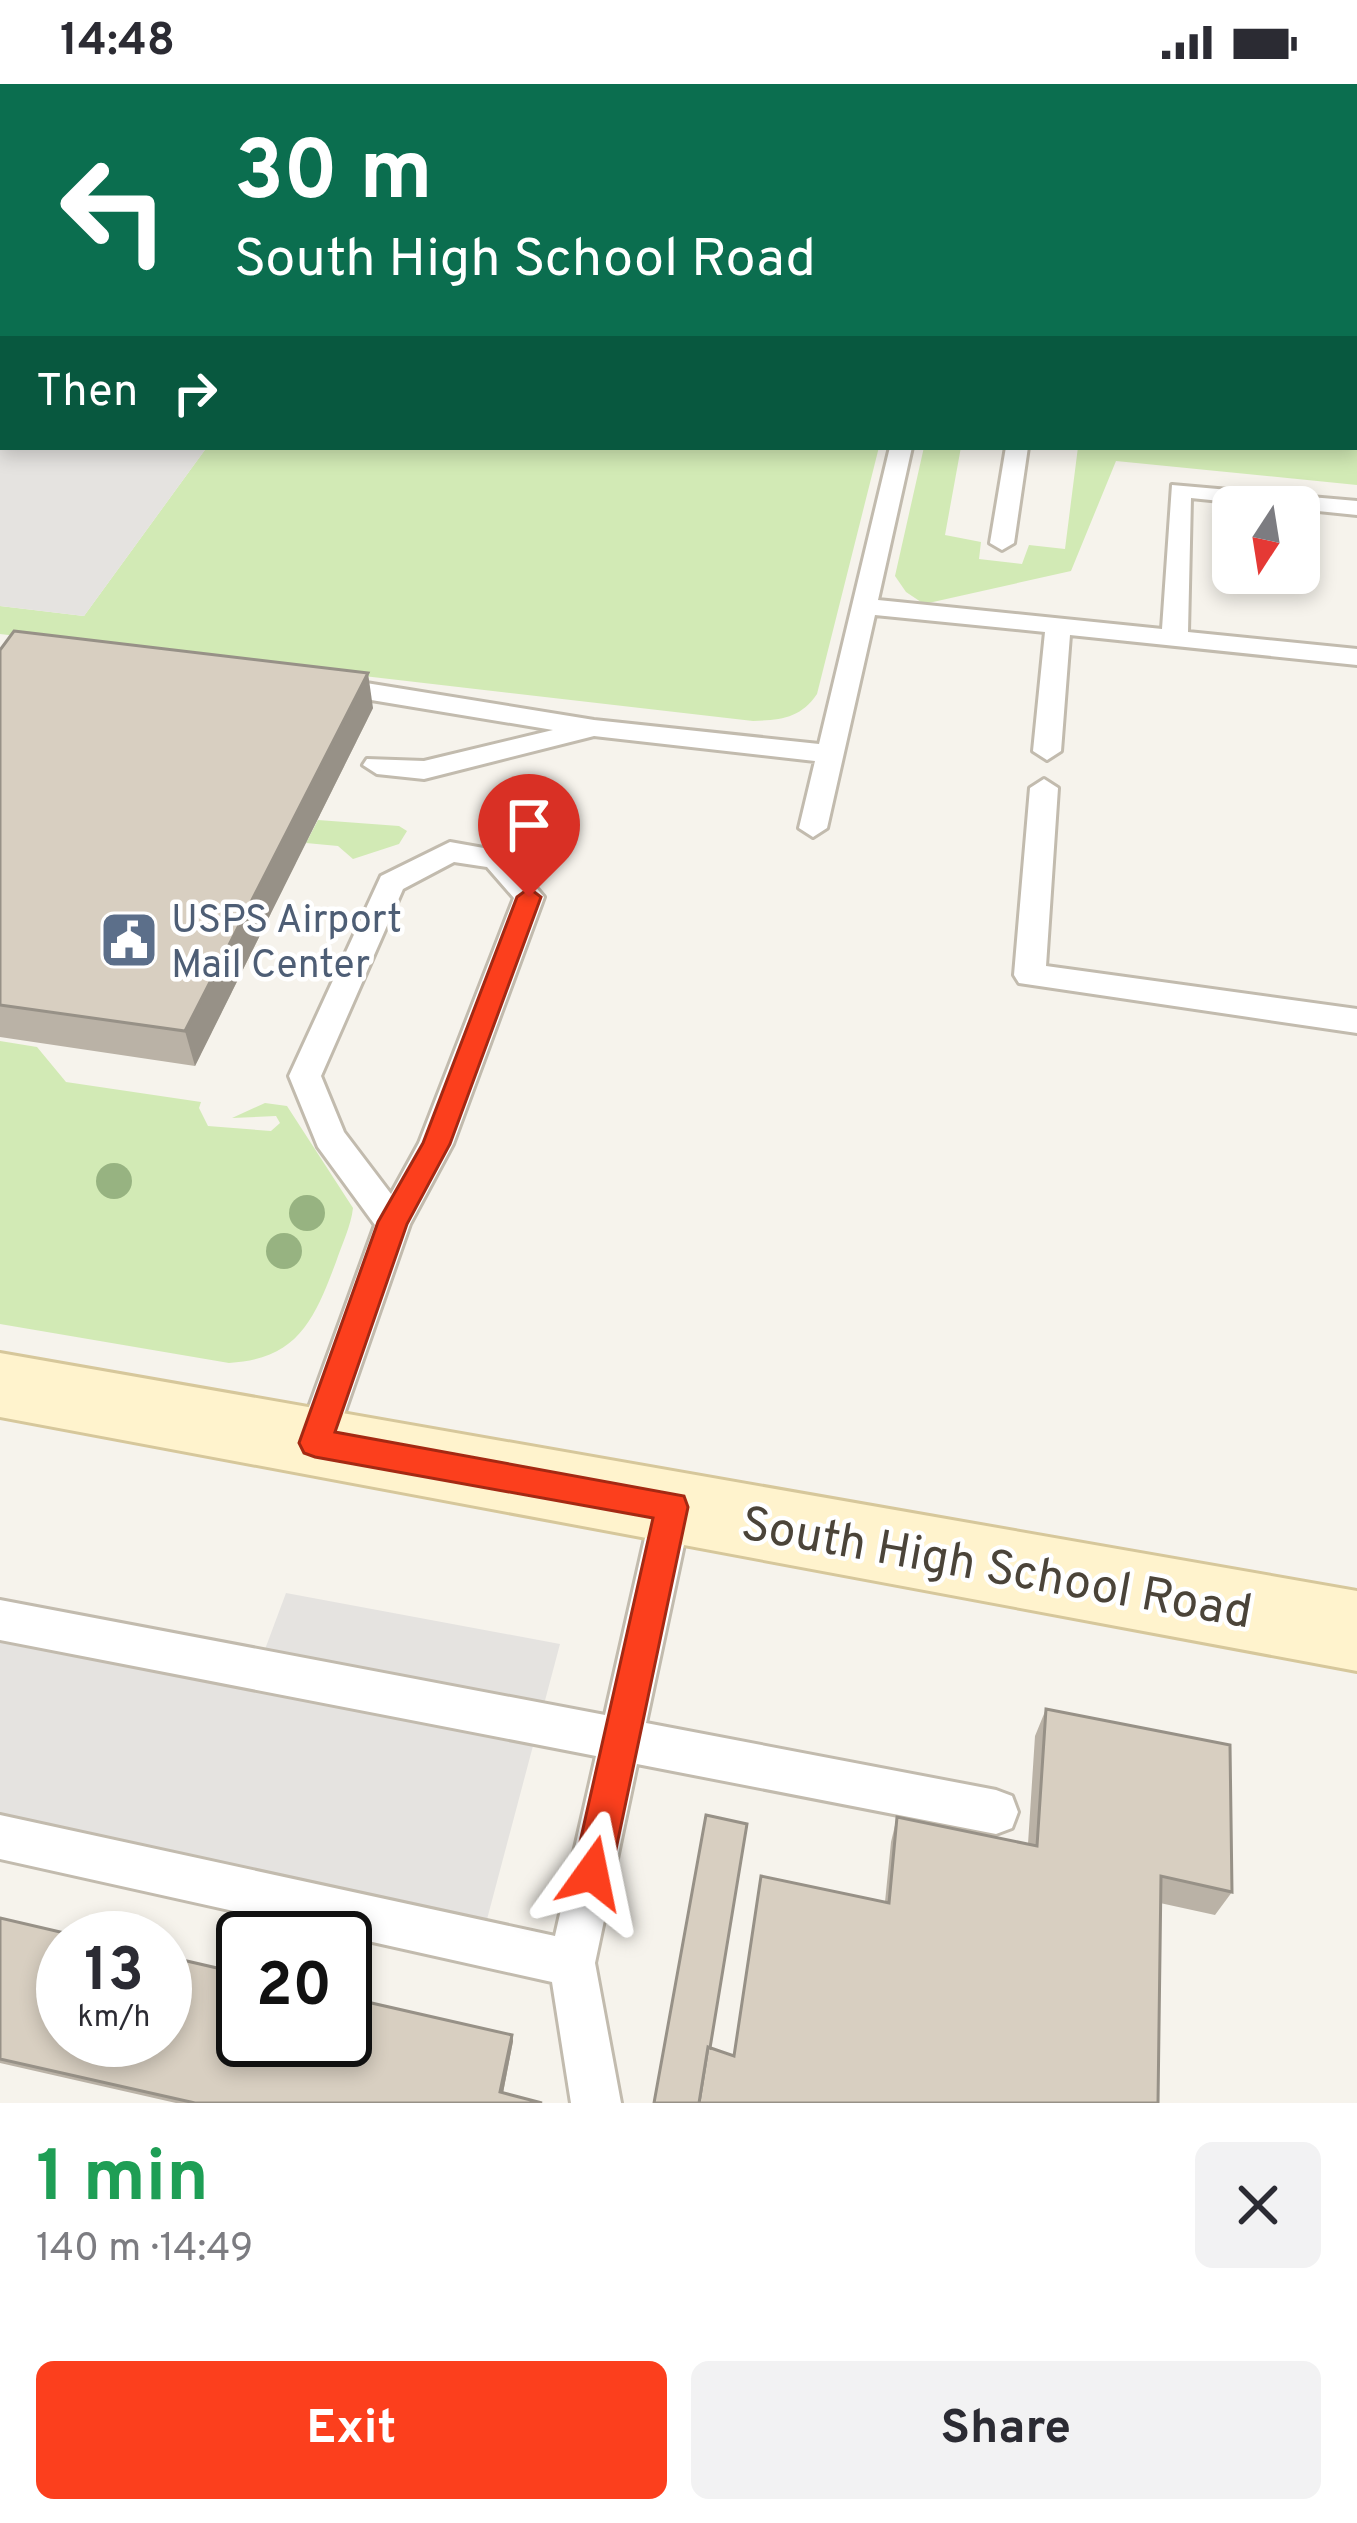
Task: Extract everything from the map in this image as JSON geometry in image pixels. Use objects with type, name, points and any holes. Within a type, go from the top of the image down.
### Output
[{"type":"street","name":"South High School Road","points":[[0,1385],[1357,1631]]},
{"type":"lane","points":[[813,828],[900,450]]},
{"type":"lane","points":[[1002,543],[1017,450]]},
{"type":"lane","points":[[1175,638],[1180,490],[1357,508]]},
{"type":"lane","points":[[865,606],[1357,657]]},
{"type":"lane","points":[[1047,751],[1058,626]]},
{"type":"lane","points":[[310,683],[594,728],[830,754]]},
{"type":"lane","points":[[377,765],[424,770],[594,728]]},
{"type":"lane","points":[[1044,788],[1030,975],[1357,1022]]},
{"type":"lane","points":[[315,1443],[393,1222],[436,1144],[529,897],[496,859],[450,853],[391,883],[305,1076],[330,1138],[393,1222]]},
{"type":"lane","points":[[596,2103],[572,1963],[672,1507]]},
{"type":"lane","points":[[0,1620],[996,1811]]},
{"type":"lane","points":[[0,1837],[572,1963]]},
{"type":"green space","points":[[205,450],[878,450],[817,694],[797,713],[781,718],[753,721],[0,634],[0,606],[84,616]]},
{"type":"green space","points":[[923,450],[960,450],[945,535],[981,542],[979,559],[1022,564],[1029,545],[1065,549],[1078,450],[1357,450],[1357,485],[1116,461],[1071,571],[924,604],[906,592],[895,576]]},
{"type":"green space","points":[[318,820],[399,826],[407,831],[399,844],[353,859],[338,846],[306,843]]},
{"type":"green space","points":[[0,1041],[37,1047],[66,1082],[201,1102],[208,1126],[271,1131],[280,1123],[276,1116],[232,1118],[265,1103],[287,1106],[353,1208],[328,1283],[300,1333],[272,1354],[229,1363],[0,1324]]},
{"type":"shaded area","points":[[0,450],[205,450],[84,616],[0,606]]},
{"type":"shaded area","points":[[286,1593],[560,1644],[481,1942],[372,1918],[372,1911],[339,1911],[0,1837],[0,1620],[258,1668]]},
{"type":"building","name":"USPS Airport Mail Center","points":[[14,631],[368,673],[185,1031],[0,1005],[0,650]]},
{"type":"building","points":[[1046,1709],[1230,1745],[1232,1892],[1161,1876],[1158,2103],[699,2103],[708,2047],[734,2056],[761,1876],[889,1903],[897,1817],[1037,1846]]},
{"type":"building","points":[[706,1815],[747,1824],[710,2048],[699,2103],[654,2103]]},
{"type":"building","points":[[0,1918],[36,1926],[36,2067],[192,2067],[192,1962],[216,1968],[216,2067],[372,2067],[372,2003],[512,2035],[500,2092],[542,2103],[195,2103],[0,2059]]},
{"type":"place","name":"USPS Airport Mail Center","points":[[129,940]]},
{"type":"route","points":[[529,897],[436,1144],[393,1222],[315,1443],[672,1507],[592,1873]]}]
